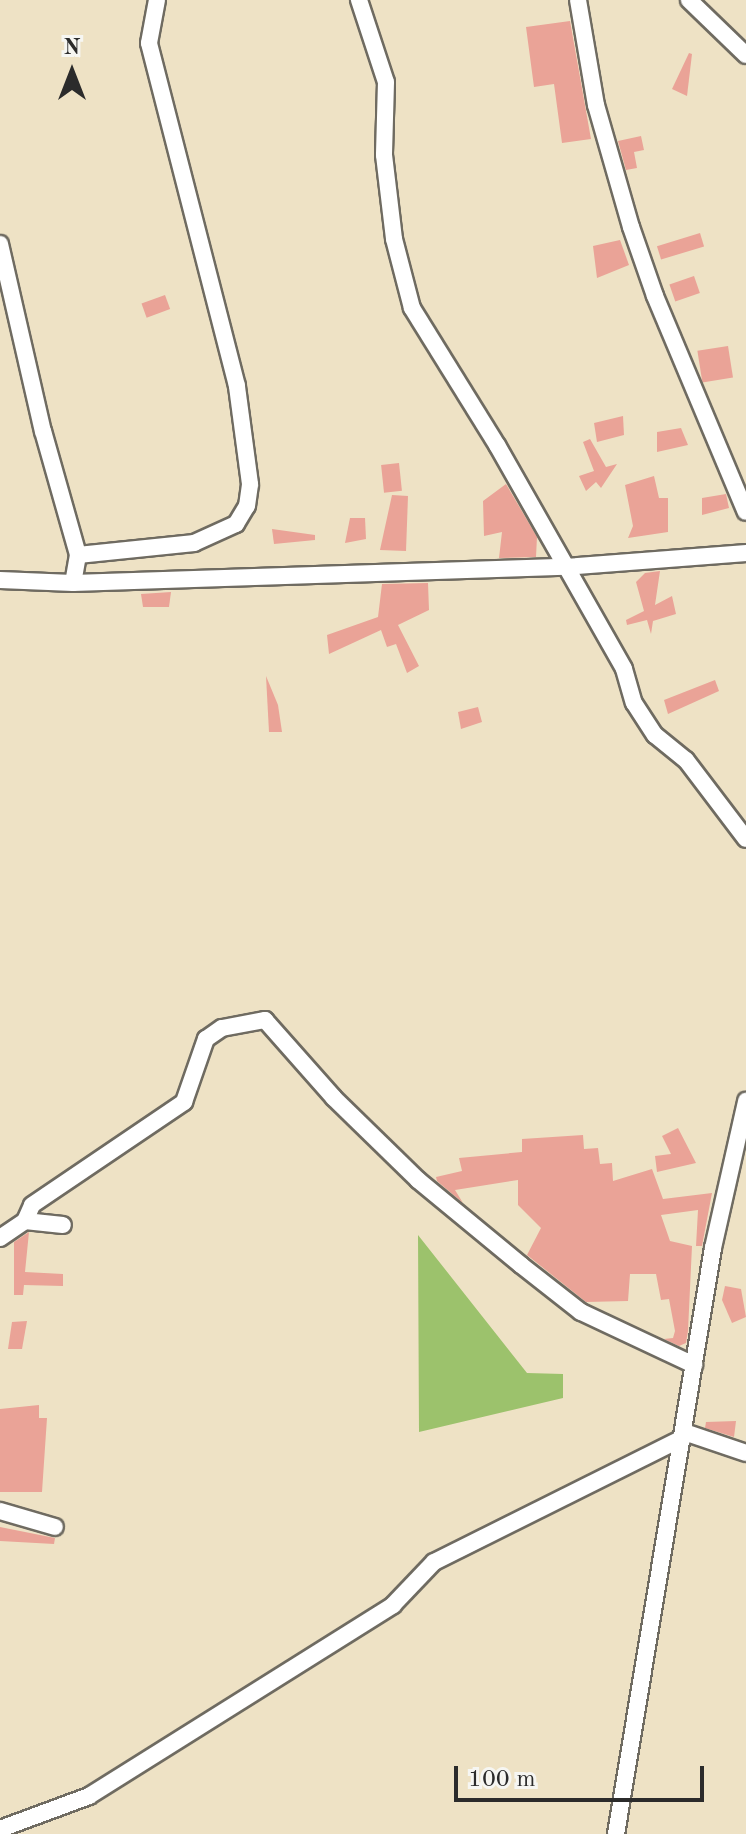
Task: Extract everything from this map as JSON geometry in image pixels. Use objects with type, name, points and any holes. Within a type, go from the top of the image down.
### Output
[{"type":"street","points":[[78,555],[194,543],[236,524],[247,506],[250,484],[237,386],[149,43],[157,0]]},
{"type":"street","points":[[359,0],[386,82],[384,155],[394,239],[412,308],[624,669],[634,703],[655,735],[686,760],[746,839]]},
{"type":"street","points":[[578,0],[596,105],[631,227],[655,296],[746,512]]},
{"type":"street","points":[[689,0],[743,48]]},
{"type":"street","points":[[0,244],[43,431],[78,555],[73,583]]},
{"type":"street","points":[[0,580],[73,583],[565,567],[746,553]]},
{"type":"street","points":[[0,1238],[25,1221],[32,1205],[184,1102],[206,1039],[222,1028],[265,1020],[334,1098],[418,1180],[521,1265],[581,1312],[694,1365]]},
{"type":"street","points":[[616,1834],[713,1248],[746,1101]]},
{"type":"street","points":[[25,1221],[63,1225]]},
{"type":"street","points":[[0,1829],[89,1796],[393,1605],[434,1562],[683,1435],[746,1453]]},
{"type":"street","points":[[0,1511],[55,1527]]},
{"type":"green space","points":[[418,1235],[527,1373],[563,1374],[563,1398],[419,1432]]},
{"type":"building","points":[[570,21],[591,139],[562,143],[554,84],[534,87],[526,27]]},
{"type":"building","points":[[689,53],[692,54],[687,96],[672,89]]},
{"type":"building","points":[[641,136],[644,150],[634,152],[637,168],[626,170],[618,141]]},
{"type":"building","points":[[700,233],[704,246],[661,260],[657,246]]},
{"type":"building","points":[[620,240],[629,265],[597,278],[593,246]]},
{"type":"building","points":[[694,276],[700,293],[675,301],[669,284]]},
{"type":"building","points":[[165,295],[170,309],[147,318],[142,304]]},
{"type":"building","points":[[728,346],[733,378],[702,382],[697,351]]},
{"type":"building","points":[[623,416],[624,435],[597,442],[594,423]]},
{"type":"building","points":[[681,428],[688,445],[657,452],[657,432]]},
{"type":"building","points":[[590,439],[606,467],[617,464],[601,488],[596,482],[586,491],[579,476],[594,471],[583,442]]},
{"type":"building","points":[[399,463],[402,491],[384,493],[381,465]]},
{"type":"building","points":[[654,476],[659,498],[668,498],[668,532],[628,538],[633,526],[625,485]]},
{"type":"building","points":[[506,484],[537,537],[536,557],[499,558],[502,532],[484,536],[483,501]]},
{"type":"building","points":[[726,494],[729,508],[702,515],[702,498]]},
{"type":"building","points":[[392,495],[408,496],[406,551],[380,550]]},
{"type":"building","points":[[350,518],[365,518],[366,539],[345,543]]},
{"type":"building","points":[[272,529],[315,535],[315,540],[274,544]]},
{"type":"building","points":[[660,571],[655,605],[672,596],[676,614],[653,621],[651,634],[647,620],[627,625],[626,620],[644,611],[636,582],[645,573]]},
{"type":"building","points":[[428,583],[429,610],[398,625],[419,666],[407,673],[396,644],[387,647],[381,630],[329,654],[327,635],[378,617],[382,584]]},
{"type":"building","points":[[171,592],[169,607],[143,607],[141,594]]},
{"type":"building","points":[[266,676],[278,705],[282,732],[269,732]]},
{"type":"building","points":[[715,680],[719,691],[668,714],[664,700]]},
{"type":"building","points":[[478,707],[482,722],[461,729],[458,712]]},
{"type":"building","points":[[678,1128],[696,1163],[657,1172],[655,1156],[671,1154],[662,1136]]},
{"type":"building","points":[[583,1135],[584,1149],[598,1148],[600,1164],[612,1163],[613,1181],[652,1169],[663,1199],[712,1193],[702,1246],[696,1246],[698,1210],[661,1215],[670,1241],[692,1246],[686,1343],[679,1346],[664,1339],[673,1338],[675,1331],[669,1299],[661,1300],[656,1274],[630,1274],[628,1301],[586,1302],[527,1255],[541,1228],[518,1205],[518,1180],[455,1190],[463,1203],[437,1181],[436,1177],[462,1171],[459,1158],[522,1152],[522,1139]]},
{"type":"building","points":[[29,1232],[25,1272],[63,1274],[63,1286],[24,1285],[23,1295],[14,1295],[14,1242]]},
{"type":"building","points":[[725,1286],[741,1289],[746,1317],[732,1323],[722,1300]]},
{"type":"building","points":[[27,1321],[22,1349],[8,1349],[12,1322]]},
{"type":"building","points":[[39,1405],[39,1418],[47,1418],[42,1492],[0,1492],[0,1409]]},
{"type":"building","points":[[736,1421],[734,1437],[705,1428],[706,1422]]},
{"type":"building","points":[[0,1527],[55,1538],[54,1544],[0,1541]]}]
